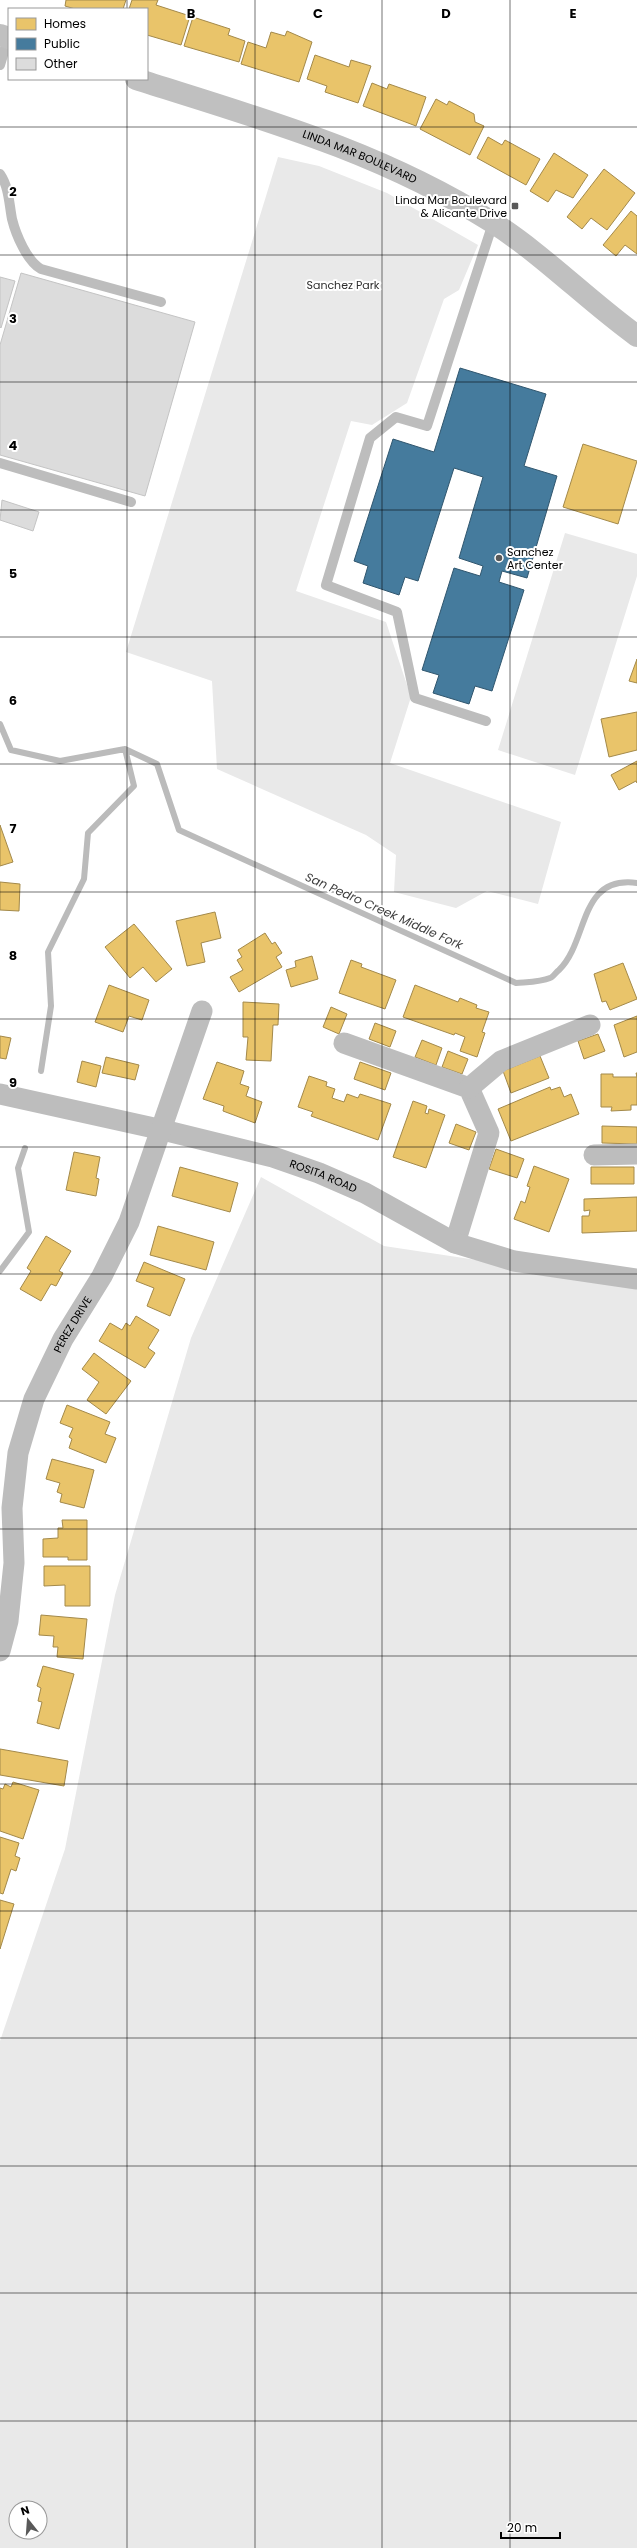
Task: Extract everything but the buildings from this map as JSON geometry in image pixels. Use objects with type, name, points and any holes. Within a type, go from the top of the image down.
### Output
[{"type":"street","name":"LINDA MAR BOULEVARD","points":[[139,80],[348,149],[419,180],[493,222],[528,247],[637,336]]},
{"type":"street","name":"PEREZ DRIVE","points":[[0,1651],[14,1563],[12,1508],[18,1453],[34,1399],[62,1340],[102,1276],[129,1222],[163,1130],[202,1011]]},
{"type":"street","points":[[469,1088],[501,1061],[590,1025]]},
{"type":"street","points":[[344,1042],[469,1088],[489,1133],[455,1243]]},
{"type":"street","name":"ROSITA ROAD","points":[[0,1094],[163,1130],[273,1157],[319,1173],[365,1193],[455,1243],[514,1261],[637,1279]]},
{"type":"street","points":[[594,1154],[637,1154]]},
{"type":"lane","points":[[0,65],[6,37]]},
{"type":"lane","points":[[0,174],[6,181],[13,220],[34,265],[41,269],[161,302]]},
{"type":"lane","points":[[486,722],[415,698],[397,612],[326,584],[370,438],[396,417],[427,426],[493,222]]},
{"type":"lane","points":[[0,463],[131,502]]},
{"type":"green space","name":"Sanchez Park","points":[[278,157],[319,166],[387,193],[478,245],[459,290],[444,299],[407,403],[372,425],[351,421],[296,591],[386,622],[411,697],[390,763],[561,822],[538,904],[487,891],[456,908],[394,892],[396,855],[366,835],[217,769],[212,681],[126,652]]},
{"type":"green space","points":[[565,533],[637,554],[637,576],[575,775],[498,750]]},
{"type":"green space","points":[[261,1177],[384,1246],[637,1284],[637,2548],[0,2548],[0,2041],[65,1849],[115,1595],[191,1338]]},
{"type":"waterway","points":[[0,724],[11,750],[60,761],[125,749]]},
{"type":"waterway","name":"San Pedro Creek Middle Fork","points":[[125,749],[157,764],[179,830],[516,983],[534,982],[552,977],[569,958],[594,899],[604,889],[618,883],[637,883]]},
{"type":"waterway","points":[[41,1071],[51,1006],[48,952],[84,879],[88,833],[134,786],[125,749]]},
{"type":"waterway","points":[[0,1271],[29,1232],[18,1168],[25,1148]]},
{"type":"place","name":"Linda Mar Boulevard & Alicante Drive","points":[[515,206]]},
{"type":"place","name":"Sanchez Art Center","points":[[499,558]]}]
